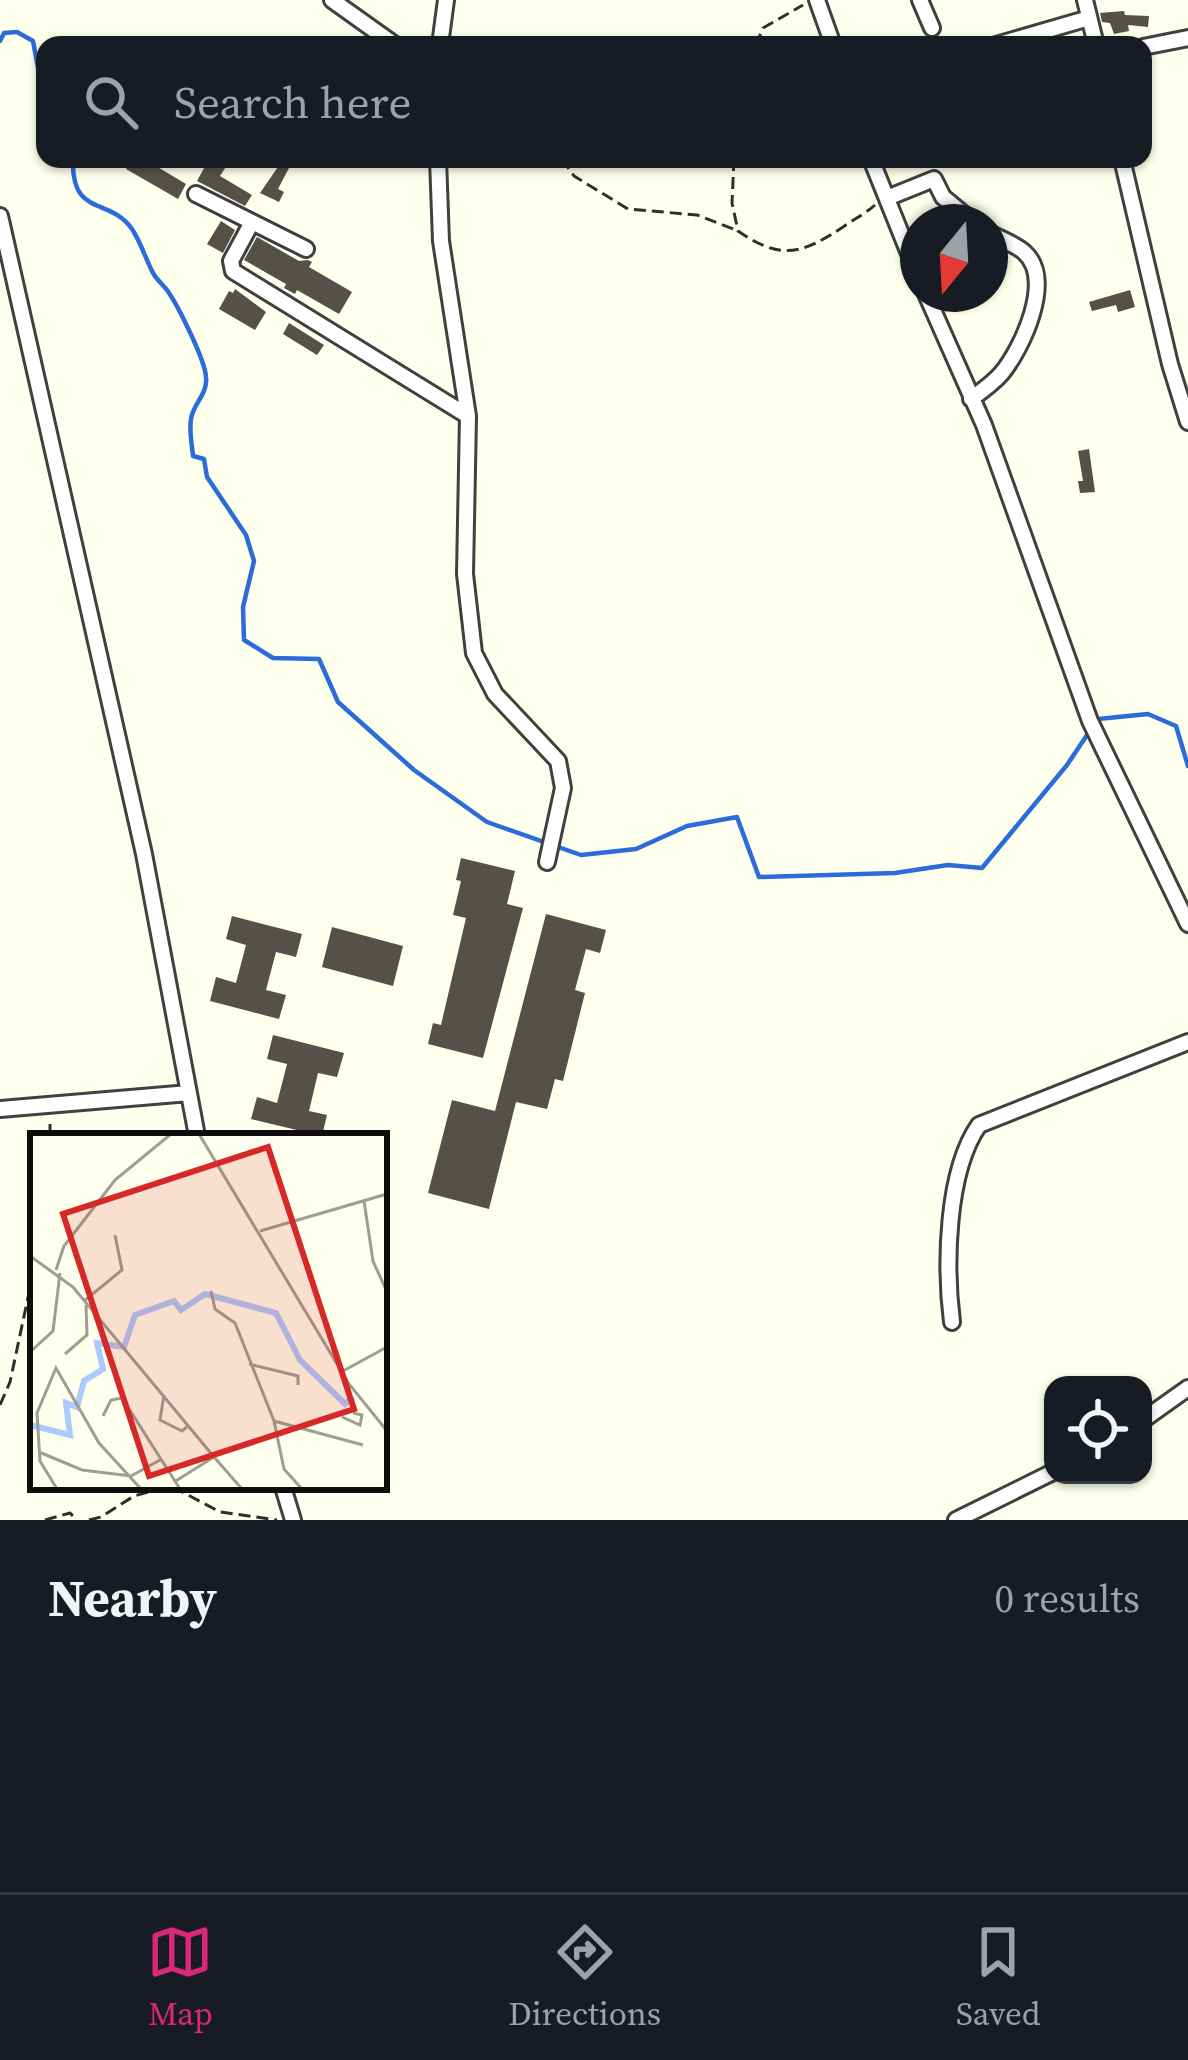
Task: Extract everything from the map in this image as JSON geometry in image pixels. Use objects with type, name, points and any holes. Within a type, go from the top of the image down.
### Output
[{"type":"street","points":[[332,0],[382,36]]},
{"type":"street","points":[[441,36],[446,0]]},
{"type":"street","points":[[817,0],[830,36]]},
{"type":"street","points":[[920,0],[932,28]]},
{"type":"street","points":[[1085,0],[1094,36]]},
{"type":"street","points":[[1027,36],[1089,18]]},
{"type":"street","points":[[1152,45],[1188,38]]},
{"type":"street","points":[[438,168],[441,241],[468,416],[465,574],[474,653],[495,694],[558,761],[563,788],[549,857]]},
{"type":"street","points":[[875,168],[900,231]]},
{"type":"street","points":[[1124,168],[1188,422]]},
{"type":"street","points":[[887,198],[934,179],[951,204]]},
{"type":"street","points":[[196,194],[306,249]]},
{"type":"street","points":[[0,216],[140,832],[196,1133]]},
{"type":"street","points":[[251,222],[231,261],[233,271],[468,416]]},
{"type":"street","points":[[971,399],[1005,370],[1025,337],[1036,301],[1035,271],[1026,253],[1008,243]]},
{"type":"street","points":[[934,312],[971,399],[1090,721],[1188,924]]},
{"type":"street","points":[[952,1322],[946,1263],[968,1145],[979,1126],[1188,1042]]},
{"type":"street","points":[[0,1109],[189,1093]]},
{"type":"street","points":[[1152,1414],[1188,1388]]},
{"type":"street","points":[[956,1520],[1044,1476]]},
{"type":"street","points":[[284,1490],[293,1520]]},
{"type":"path","points":[[760,36],[763,28],[791,15],[806,0]]},
{"type":"path","points":[[568,168],[628,209],[697,215],[738,231],[763,248],[789,253],[821,242],[887,198]]},
{"type":"path","points":[[734,168],[732,202],[738,231]]},
{"type":"path","points":[[50,1105],[50,1133]]},
{"type":"path","points":[[0,1405],[10,1382],[30,1288]]},
{"type":"path","points":[[88,1520],[134,1496],[158,1490]]},
{"type":"path","points":[[176,1490],[220,1512],[277,1520]]},
{"type":"path","points":[[45,1520],[70,1513],[77,1520]]},
{"type":"building","points":[[1124,11],[1125,15],[1149,16],[1148,27],[1128,25],[1129,31],[1114,34],[1100,13]]},
{"type":"building","points":[[159,168],[186,184],[178,199],[126,169]]},
{"type":"building","points":[[204,168],[225,168],[220,176],[252,195],[245,206],[197,181]]},
{"type":"building","points":[[277,168],[289,168],[278,189],[284,192],[279,202],[260,193]]},
{"type":"building","points":[[221,221],[235,230],[223,253],[207,244]]},
{"type":"building","points":[[257,237],[299,261],[312,262],[309,267],[352,292],[339,314],[297,290],[295,294],[284,288],[286,284],[244,260]]},
{"type":"building","points":[[235,289],[266,312],[255,330],[219,309]]},
{"type":"building","points":[[1130,290],[1135,307],[1118,312],[1116,305],[1092,311],[1089,302]]},
{"type":"building","points":[[289,323],[324,345],[317,355],[283,334]]},
{"type":"building","points":[[1089,449],[1095,492],[1080,493],[1078,451]]},
{"type":"building","points":[[461,858],[515,871],[507,904],[523,908],[483,1058],[428,1044],[433,1023],[441,1025],[466,918],[453,915]]},
{"type":"building","points":[[546,914],[606,930],[600,953],[586,949],[575,990],[585,993],[563,1081],[555,1079],[547,1109],[516,1102],[489,1209],[428,1193],[452,1100],[495,1111]]},
{"type":"building","points":[[232,916],[302,934],[296,957],[276,952],[266,990],[286,995],[279,1019],[210,1001],[216,977],[236,983],[246,945],[226,939]]},
{"type":"building","points":[[332,927],[403,946],[393,986],[322,967]]},
{"type":"building","points":[[273,1035],[344,1053],[337,1077],[318,1073],[309,1111],[327,1115],[323,1133],[251,1119],[257,1097],[277,1103],[287,1064],[267,1059]]},
{"type":"waterway","points":[[0,41],[4,33],[17,32],[33,41],[36,57]]},
{"type":"waterway","points":[[73,168],[78,190],[85,198],[113,212],[132,229],[179,310],[205,369],[203,394],[191,419],[193,456],[204,459],[207,477],[246,535],[254,561],[243,607],[244,640],[273,658],[319,659],[338,702],[414,770],[487,822],[581,855],[636,849],[687,826],[737,817],[759,877],[895,873],[948,865],[982,868],[1089,732]]},
{"type":"waterway","points":[[1096,723],[1098,719],[1148,714],[1176,726],[1188,766]]}]
